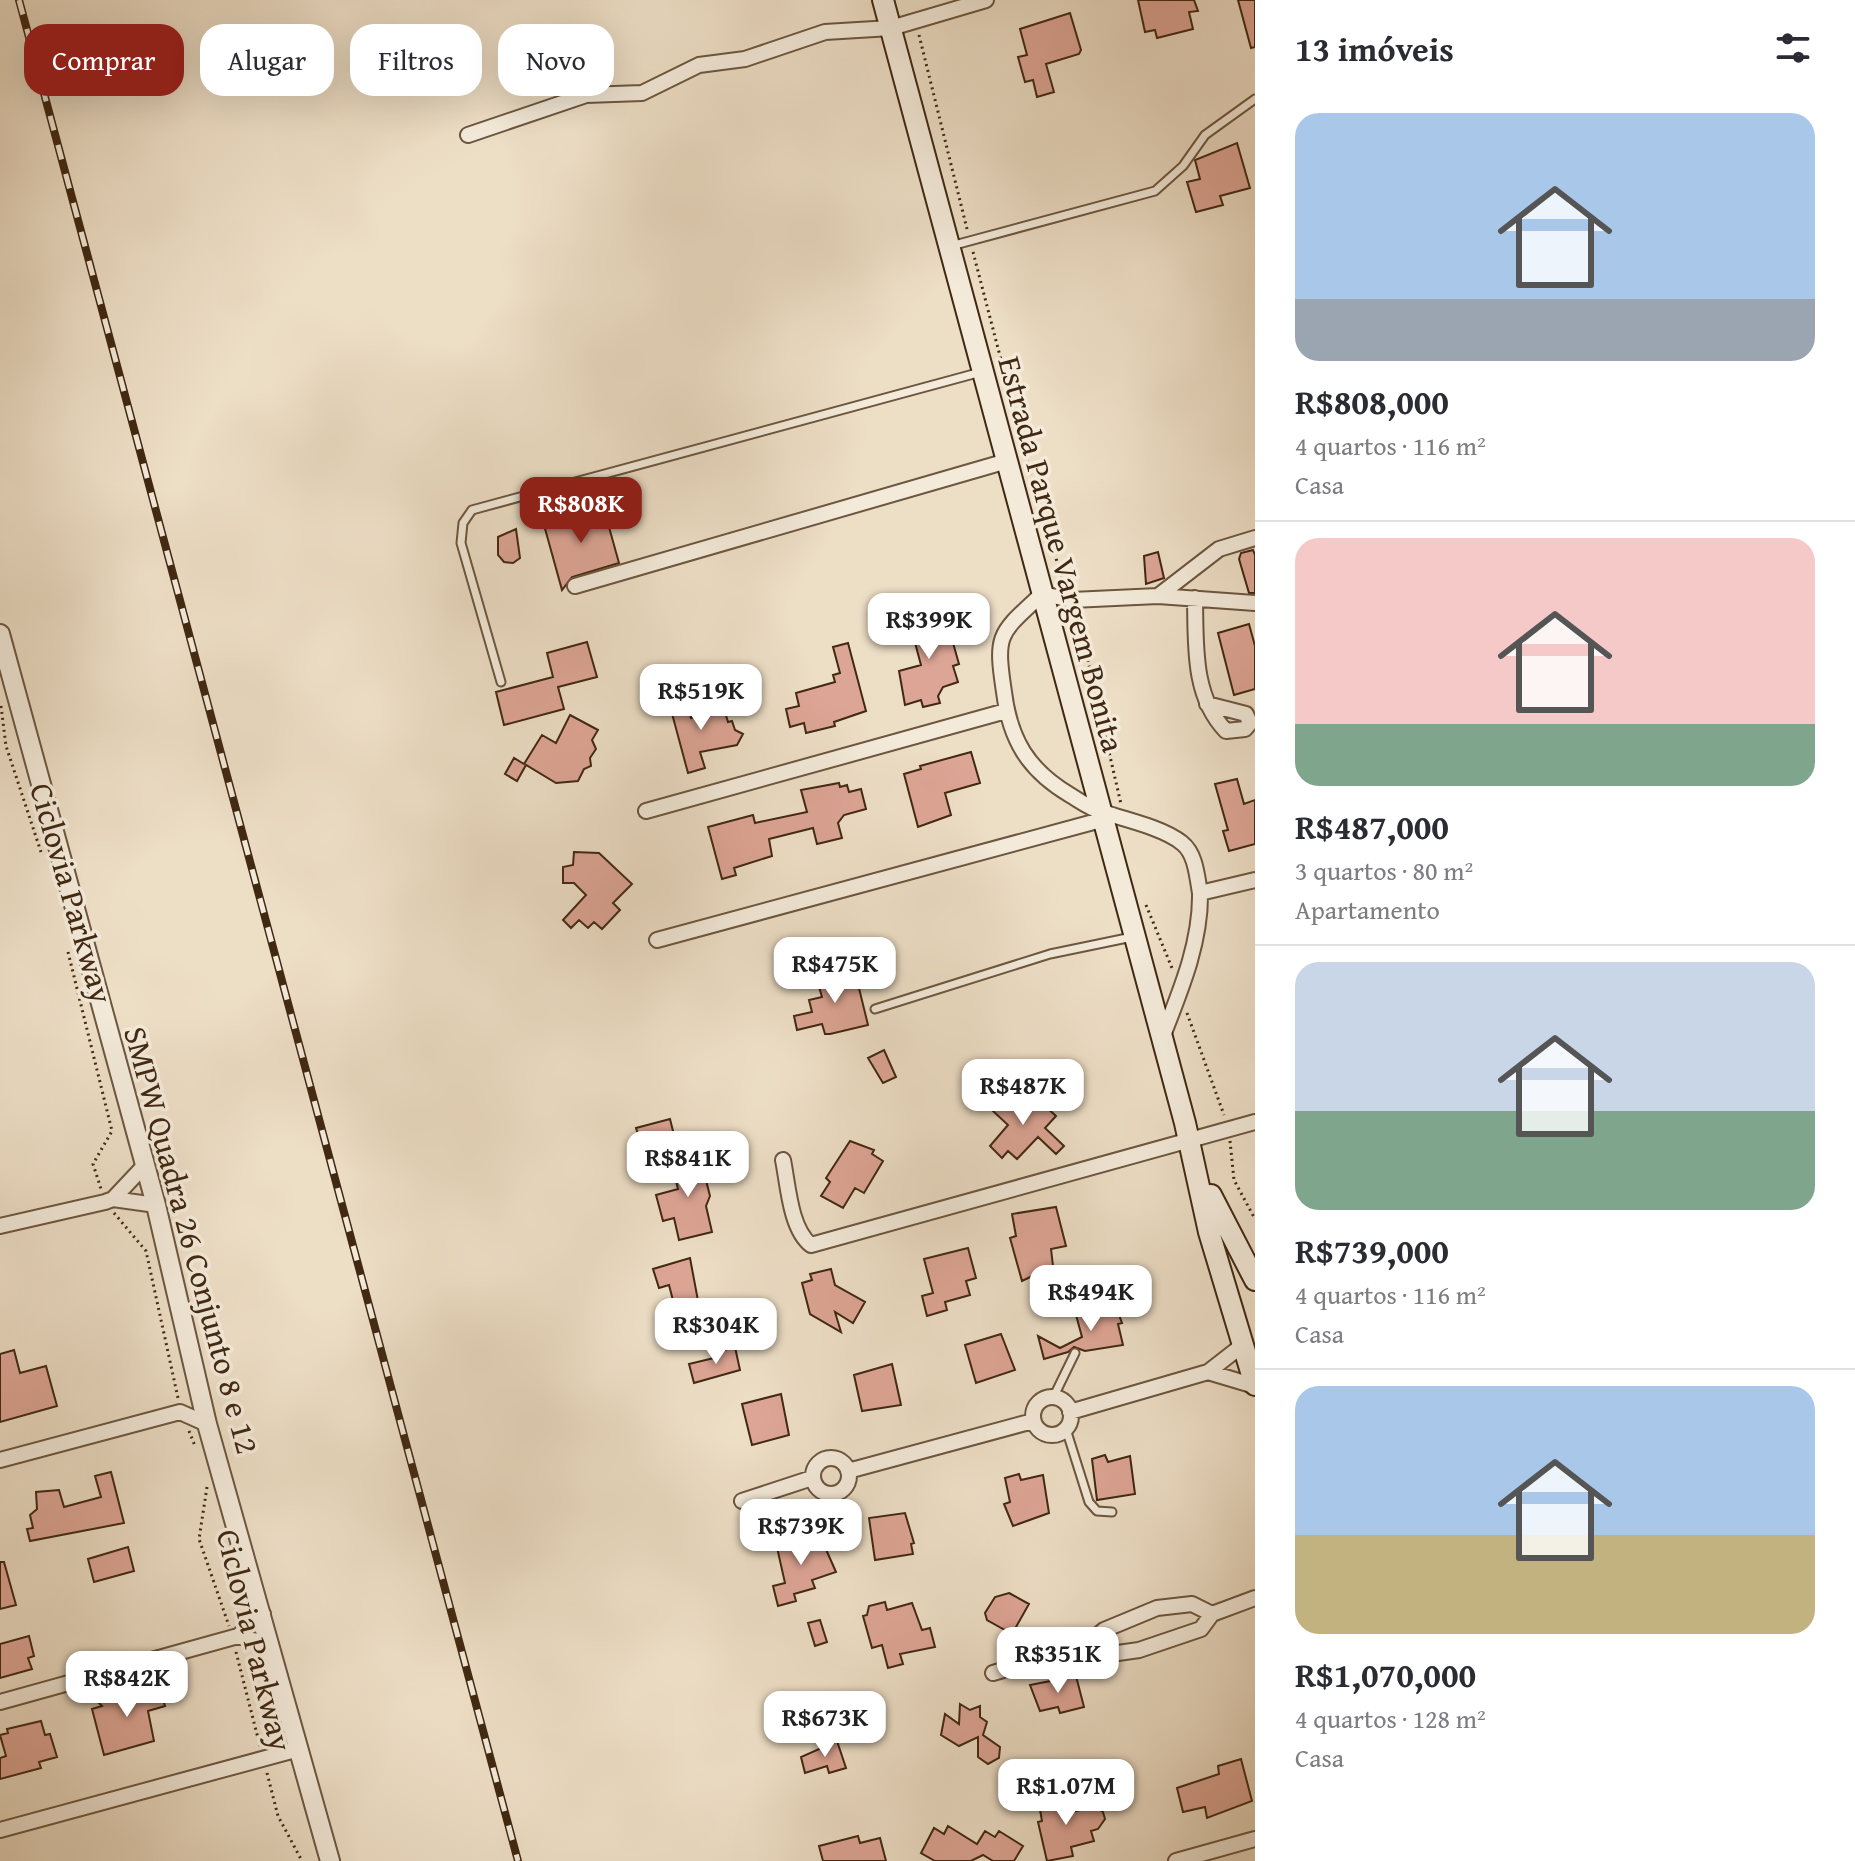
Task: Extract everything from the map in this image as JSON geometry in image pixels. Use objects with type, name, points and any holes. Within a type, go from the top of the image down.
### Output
[{"type":"main road","name":"Estrada Parque Vargem Bonita","points":[[883,0],[1255,1386]]},
{"type":"main road","name":"Estrada Parque Vargem Bonita","points":[[1188,1133],[1213,1203],[1255,1280]]},
{"type":"street","points":[[468,135],[586,95],[642,93],[699,65],[745,59],[825,32],[891,28],[986,0]]},
{"type":"street","points":[[575,586],[1007,461]]},
{"type":"street","points":[[1158,596],[1219,549],[1255,538]]},
{"type":"street","points":[[1100,816],[1036,771],[1017,747],[1006,711],[998,653],[1004,630],[1042,594],[1072,600],[1158,596],[1255,603]]},
{"type":"street","points":[[1195,598],[1193,640],[1207,704]]},
{"type":"street","name":"SMPW Quadra 26 Conjunto 8 e 12","points":[[0,634],[156,1205],[207,1424],[263,1614],[330,1861]]},
{"type":"street","points":[[646,811],[1006,711]]},
{"type":"street","points":[[657,940],[1100,816],[1124,817],[1182,843],[1195,863],[1200,919],[1180,993],[1162,1039]]},
{"type":"street","points":[[1200,893],[1255,880]]},
{"type":"street","points":[[783,1160],[799,1228],[811,1245],[1188,1133],[1255,1122]]},
{"type":"street","points":[[109,1200],[144,1166]]},
{"type":"street","points":[[0,1226],[109,1200],[156,1205]]},
{"type":"street","points":[[1070,1412],[1208,1372],[1244,1344]]},
{"type":"street","points":[[1208,1372],[1255,1386]]},
{"type":"street","points":[[0,1460],[182,1412],[198,1389]]},
{"type":"street","points":[[1053,1398],[1064,1402],[1070,1412],[1066,1429],[1050,1436],[1039,1431],[1033,1421],[1037,1404],[1053,1398]]},
{"type":"street","points":[[182,1412],[207,1424]]},
{"type":"street","points":[[848,1471],[1033,1421]]},
{"type":"street","points":[[742,1501],[812,1478],[819,1462],[830,1458],[842,1461],[848,1471],[847,1485],[837,1494],[824,1494],[812,1478]]},
{"type":"street","points":[[1085,1646],[1104,1655],[1139,1650],[1201,1629],[1212,1614],[1255,1598]]},
{"type":"street","points":[[993,1673],[1085,1646],[1104,1630],[1157,1608],[1192,1604],[1212,1614]]},
{"type":"street","points":[[0,1702],[235,1636],[263,1614]]},
{"type":"street","points":[[235,1636],[271,1645]]},
{"type":"street","points":[[0,1830],[299,1749]]},
{"type":"street","points":[[1176,1861],[1255,1839]]},
{"type":"lane","points":[[948,247],[1155,191],[1183,166],[1205,135],[1255,99]]},
{"type":"lane","points":[[501,682],[461,543],[463,523],[472,510],[983,372]]},
{"type":"lane","points":[[875,1009],[1050,954],[1134,937]]},
{"type":"lane","points":[[1053,1398],[1075,1353]]},
{"type":"lane","points":[[1066,1429],[1089,1502],[1097,1511],[1112,1512]]},
{"type":"path","name":"Ciclovia Parkway","points":[[0,702],[6,746],[43,859]]},
{"type":"path","name":"Ciclovia Parkway","points":[[68,950],[112,1131],[93,1164],[109,1200],[146,1251],[182,1412],[197,1452]]},
{"type":"path","name":"Ciclovia Parkway","points":[[209,1480],[199,1539],[235,1636],[262,1756]]},
{"type":"path","name":"Ciclovia Parkway","points":[[266,1771],[278,1816],[302,1861]]},
{"type":"building","points":[[1138,0],[1194,0],[1198,11],[1189,12],[1193,29],[1157,38],[1155,30],[1145,32]]},
{"type":"building","points":[[1238,0],[1255,0],[1255,47],[1251,48]]},
{"type":"building","points":[[1070,13],[1081,50],[1079,54],[1046,64],[1054,92],[1037,97],[1033,80],[1025,82],[1018,57],[1027,55],[1020,29]]},
{"type":"building","points":[[1237,143],[1250,188],[1220,196],[1223,205],[1196,212],[1187,182],[1200,179],[1195,160]]},
{"type":"building","points":[[604,509],[619,563],[572,577],[562,590],[544,525]]},
{"type":"building","points":[[516,529],[520,558],[513,563],[504,562],[498,555],[498,537]]},
{"type":"building","points":[[1253,550],[1255,593],[1249,593],[1239,559],[1241,553]]},
{"type":"building","points":[[1158,552],[1164,578],[1146,584],[1144,556]]},
{"type":"building","points":[[916,602],[923,625],[946,618],[959,664],[953,666],[958,682],[943,687],[938,696],[940,703],[923,707],[921,700],[905,705],[899,671],[921,665],[905,605]]},
{"type":"building","points":[[1249,624],[1255,646],[1255,689],[1234,695],[1218,633]]},
{"type":"building","points":[[587,642],[597,677],[558,687],[564,709],[504,725],[496,692],[553,677],[547,653]]},
{"type":"building","points":[[848,643],[866,711],[834,722],[835,726],[806,733],[804,723],[790,727],[786,709],[799,706],[796,693],[835,682],[833,675],[840,673],[833,647]]},
{"type":"building","points":[[683,690],[691,718],[724,709],[728,722],[732,721],[735,730],[743,734],[737,745],[700,752],[705,768],[688,773],[667,695]]},
{"type":"building","points":[[570,715],[598,730],[592,740],[596,749],[590,758],[591,766],[584,769],[578,781],[556,783],[526,765],[517,781],[505,774],[514,758],[524,764],[542,735],[556,743]]},
{"type":"building","points":[[971,752],[980,783],[945,793],[951,815],[918,827],[904,774],[921,769],[920,766]]},
{"type":"building","points":[[1237,779],[1244,804],[1255,800],[1255,844],[1229,851],[1223,831],[1228,830],[1215,784]]},
{"type":"building","points":[[839,783],[840,787],[847,785],[849,792],[861,789],[866,809],[844,815],[838,823],[842,838],[817,844],[813,828],[769,839],[772,856],[734,868],[736,875],[722,879],[708,827],[753,815],[755,823],[807,812],[801,790]]},
{"type":"building","points":[[574,852],[599,853],[632,884],[613,903],[620,910],[602,929],[594,922],[588,928],[579,920],[571,928],[563,920],[586,895],[574,883],[563,883],[563,867],[573,865]]},
{"type":"building","points":[[842,967],[847,988],[858,984],[868,1025],[830,1034],[825,1034],[822,1024],[797,1030],[794,1016],[812,1012],[809,1000],[822,997],[815,973]]},
{"type":"building","points":[[884,1050],[896,1077],[883,1083],[868,1058]]},
{"type":"building","points":[[1013,1089],[1035,1109],[1044,1105],[1056,1116],[1045,1128],[1064,1146],[1056,1154],[1038,1137],[1017,1159],[1008,1151],[1002,1158],[990,1146],[1008,1125],[993,1111]]},
{"type":"building","points":[[670,1119],[674,1135],[641,1144],[636,1128]]},
{"type":"building","points":[[850,1141],[874,1150],[872,1154],[883,1161],[864,1193],[855,1188],[843,1208],[821,1196],[830,1182],[826,1178]]},
{"type":"building","points":[[699,1153],[710,1196],[706,1206],[712,1232],[679,1240],[674,1218],[663,1221],[656,1195],[678,1189],[671,1160]]},
{"type":"building","points":[[1056,1207],[1066,1246],[1051,1249],[1053,1266],[1022,1281],[1010,1238],[1016,1236],[1012,1214]]},
{"type":"building","points":[[968,1248],[976,1278],[966,1281],[970,1295],[945,1302],[947,1310],[927,1316],[922,1296],[933,1293],[924,1259]]},
{"type":"building","points":[[690,1258],[699,1306],[676,1312],[669,1285],[659,1288],[653,1269]]},
{"type":"building","points":[[831,1269],[835,1285],[865,1302],[853,1323],[835,1312],[841,1332],[810,1314],[802,1283],[812,1280],[810,1274]]},
{"type":"building","points":[[1115,1304],[1122,1323],[1118,1324],[1123,1345],[1085,1351],[1074,1347],[1068,1352],[1044,1359],[1038,1336],[1060,1348],[1082,1337],[1076,1315]]},
{"type":"building","points":[[1001,1334],[1015,1370],[976,1383],[965,1345]]},
{"type":"building","points":[[735,1347],[740,1370],[694,1383],[689,1364],[714,1358],[713,1353]]},
{"type":"building","points":[[14,1350],[20,1373],[46,1366],[57,1406],[0,1422],[0,1354]]},
{"type":"building","points":[[892,1364],[901,1405],[862,1411],[854,1375]]},
{"type":"building","points":[[781,1394],[789,1435],[752,1445],[742,1404]]},
{"type":"building","points":[[1105,1455],[1108,1462],[1130,1456],[1135,1494],[1097,1500],[1092,1459]]},
{"type":"building","points":[[111,1472],[124,1523],[30,1541],[27,1529],[33,1528],[30,1515],[37,1509],[36,1492],[59,1490],[64,1507],[101,1497],[95,1476]]},
{"type":"building","points":[[1019,1474],[1021,1480],[1043,1475],[1049,1513],[1013,1526],[1004,1504],[1010,1502],[1005,1478]]},
{"type":"building","points":[[905,1513],[914,1543],[911,1544],[913,1554],[875,1560],[869,1518]]},
{"type":"building","points":[[797,1537],[799,1544],[821,1538],[836,1572],[812,1580],[815,1588],[794,1594],[796,1601],[778,1606],[773,1586],[785,1583],[776,1543]]},
{"type":"building","points":[[128,1547],[134,1571],[94,1582],[88,1559]]},
{"type":"building","points":[[0,1562],[4,1562],[16,1605],[0,1609]]},
{"type":"building","points":[[1009,1593],[1029,1604],[1012,1634],[987,1620],[985,1613],[995,1597]]},
{"type":"building","points":[[885,1602],[887,1610],[912,1603],[922,1630],[930,1628],[935,1647],[900,1654],[903,1664],[888,1668],[882,1645],[872,1648],[863,1616],[867,1615],[869,1606]]},
{"type":"building","points":[[820,1620],[827,1642],[815,1646],[808,1623]]},
{"type":"building","points":[[29,1636],[34,1656],[28,1658],[32,1669],[0,1678],[0,1644]]},
{"type":"building","points":[[1076,1676],[1084,1707],[1060,1713],[1058,1707],[1040,1711],[1030,1685]]},
{"type":"building","points":[[159,1685],[165,1706],[148,1711],[154,1741],[104,1755],[92,1709],[102,1706],[98,1702]]},
{"type":"building","points":[[960,1704],[970,1710],[980,1706],[980,1717],[987,1722],[983,1735],[1000,1747],[999,1758],[988,1764],[978,1757],[978,1737],[959,1746],[941,1735],[945,1714],[959,1724]]},
{"type":"building","points":[[41,1721],[45,1735],[50,1734],[57,1757],[39,1762],[41,1768],[0,1779],[0,1758],[6,1756],[0,1735],[8,1733],[7,1729]]},
{"type":"building","points":[[837,1741],[846,1768],[829,1773],[827,1766],[805,1773],[801,1757]]},
{"type":"building","points":[[1241,1759],[1252,1801],[1207,1818],[1205,1807],[1183,1812],[1177,1788],[1219,1774],[1218,1766]]},
{"type":"building","points":[[1057,1792],[1063,1798],[1067,1813],[1084,1809],[1089,1802],[1103,1812],[1105,1819],[1098,1829],[1091,1831],[1094,1841],[1071,1847],[1073,1856],[1047,1861],[1038,1822],[1042,1821],[1039,1804]]},
{"type":"building","points":[[948,1826],[977,1844],[985,1831],[995,1837],[999,1831],[1023,1846],[1014,1861],[993,1861],[983,1855],[971,1861],[935,1861],[921,1853],[934,1828],[944,1834]]},
{"type":"building","points":[[858,1836],[860,1843],[880,1838],[886,1861],[823,1861],[819,1846]]},
{"type":"railway","points":[[19,0],[518,1861]]}]
